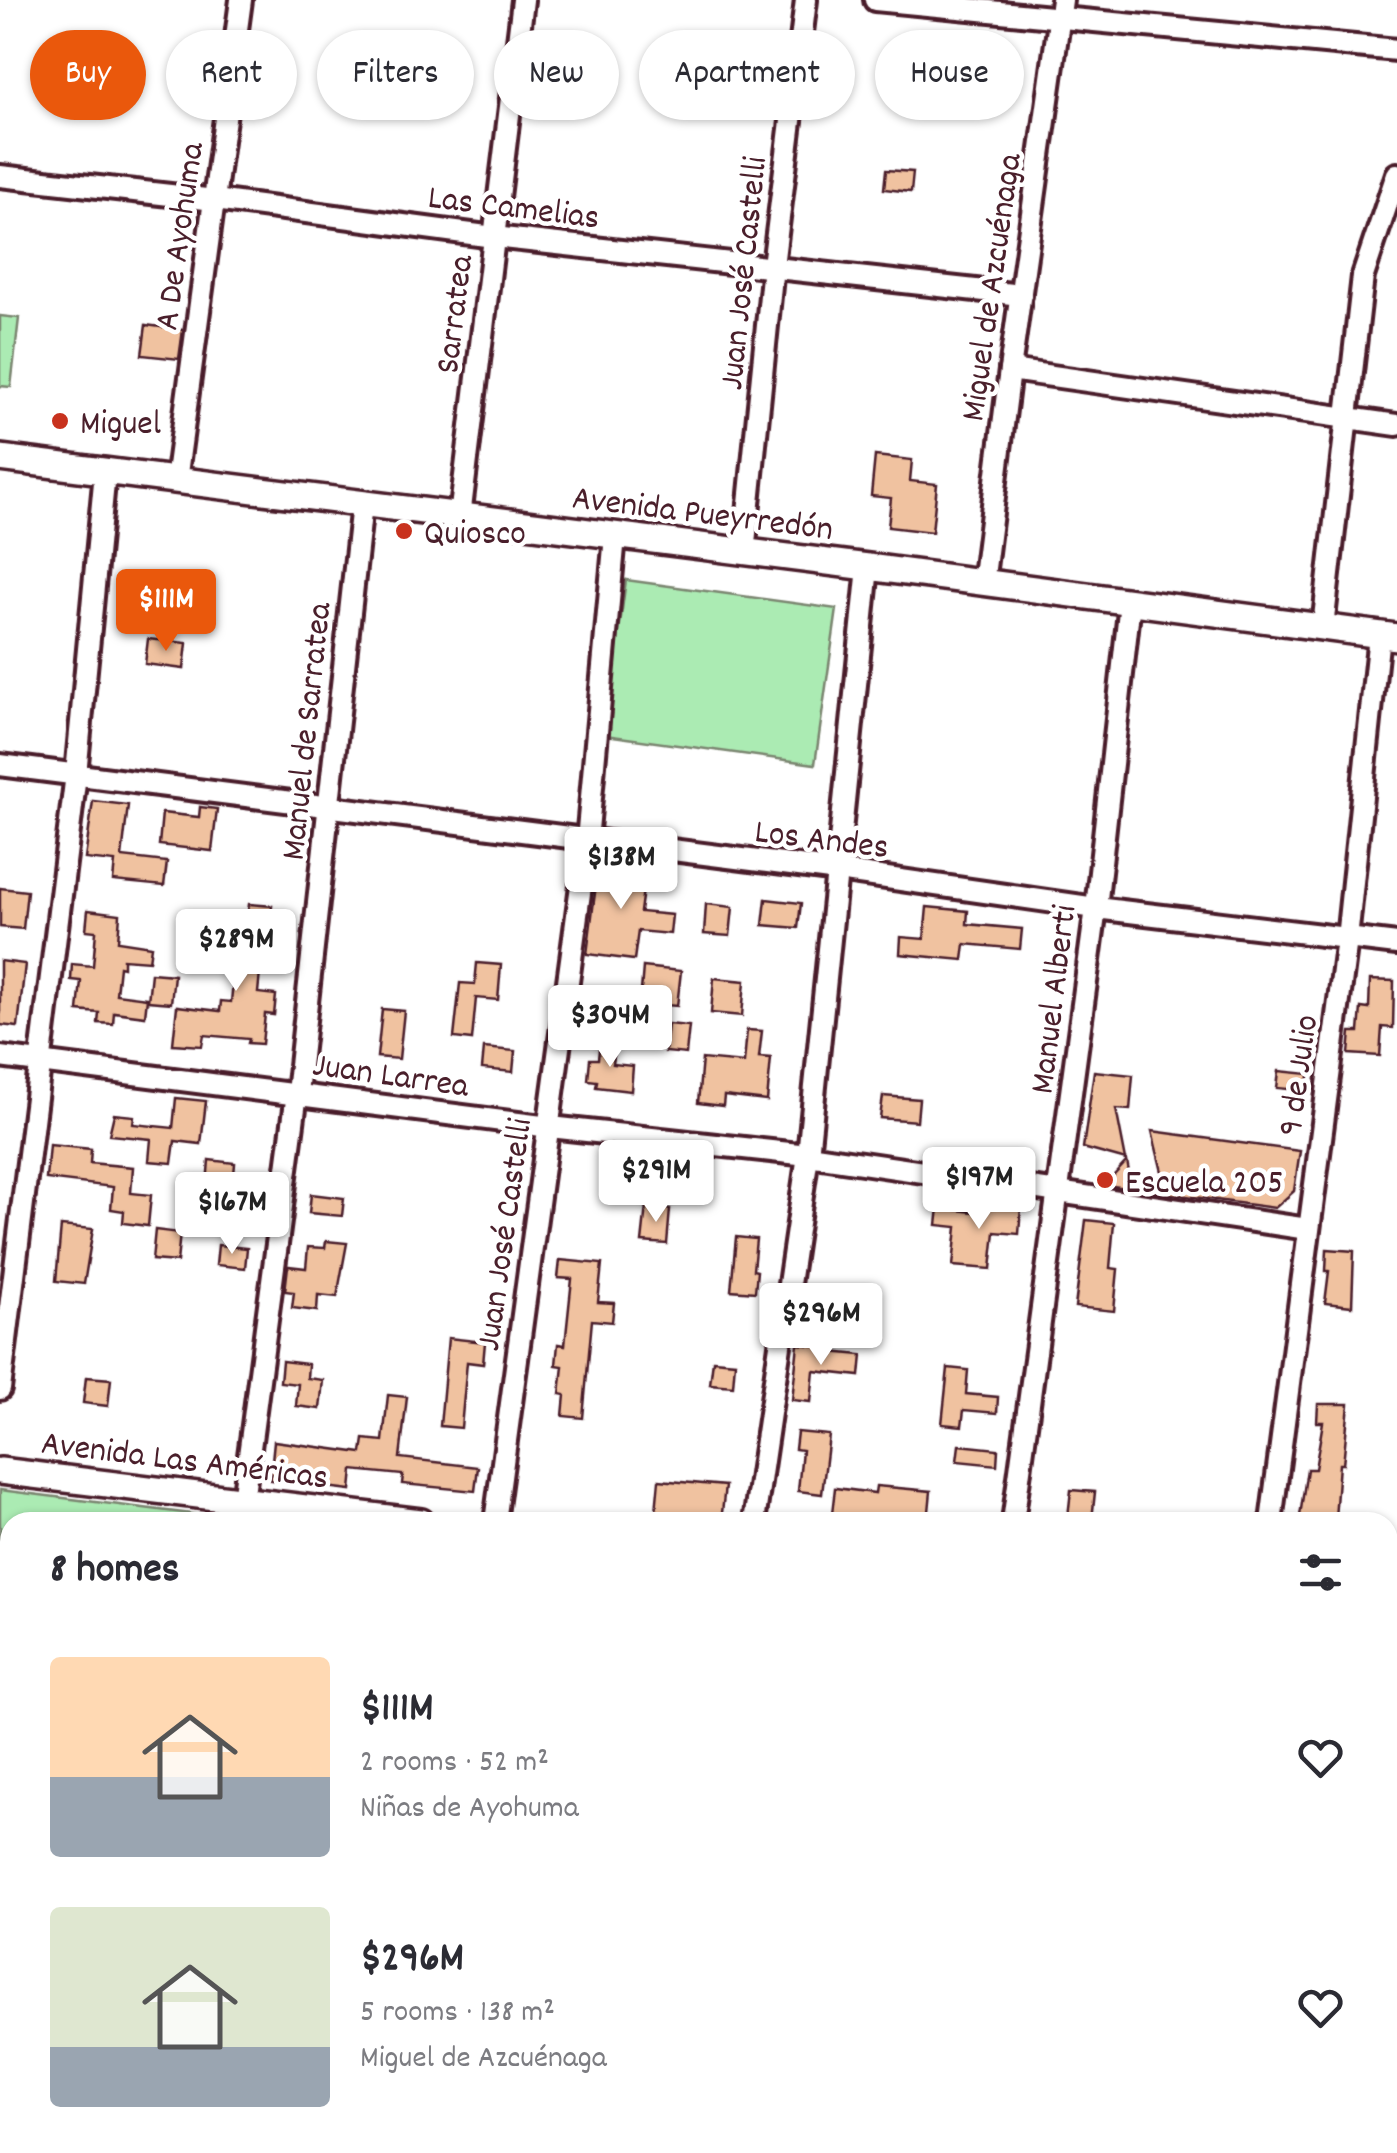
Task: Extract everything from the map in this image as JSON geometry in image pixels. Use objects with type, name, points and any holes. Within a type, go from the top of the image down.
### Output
[{"type":"main road","name":"Avenida Pueyrredón","points":[[0,458],[1388,636]]},
{"type":"main road","name":"Avenida Las Américas","points":[[0,1471],[337,1512]]},
{"type":"street","name":"A De Ayohuma","points":[[176,480],[241,0]]},
{"type":"street","name":"Sarratea","points":[[460,517],[523,0]]},
{"type":"street","name":"Juan José Castelli","points":[[744,553],[773,266],[806,0]]},
{"type":"street","points":[[875,0],[1061,9],[1397,50]]},
{"type":"street","name":"Miguel de Azcuénaga","points":[[983,584],[1061,9]]},
{"type":"street","points":[[1323,627],[1363,276],[1397,174]]},
{"type":"street","name":"Las Camelias","points":[[0,176],[1021,296]]},
{"type":"street","points":[[1010,370],[1397,425]]},
{"type":"street","points":[[0,1388],[76,774],[105,472]]},
{"type":"street","name":"Manuel de Sarratea","points":[[244,1501],[297,1093],[362,504]]},
{"type":"street","name":"Juan José Castelli","points":[[497,1512],[587,841],[615,536]]},
{"type":"street","points":[[755,1512],[808,1154],[868,567]]},
{"type":"street","name":"Manuel Alberti","points":[[1015,1512],[1096,908],[1130,602]]},
{"type":"street","name":"9 de Julio","points":[[1272,1512],[1388,636]]},
{"type":"street","name":"Los Andes","points":[[0,765],[1397,944]]},
{"type":"street","name":"Juan Larrea","points":[[0,1058],[550,1127],[808,1154],[1308,1229]]},
{"type":"green space","points":[[0,316],[19,318],[11,387],[0,386]]},
{"type":"green space","points":[[626,580],[837,609],[815,764],[605,735]]},
{"type":"green space","points":[[0,1490],[175,1512],[0,1512]]},
{"type":"building","points":[[886,170],[913,172],[911,192],[884,189]]},
{"type":"building","points":[[146,325],[183,330],[179,359],[142,355]]},
{"type":"building","points":[[875,456],[912,460],[910,481],[937,484],[932,532],[888,527],[891,498],[871,496]]},
{"type":"building","points":[[148,639],[187,643],[184,669],[145,664]]},
{"type":"building","points":[[93,801],[128,805],[122,857],[167,862],[164,886],[113,881],[115,862],[85,859]]},
{"type":"building","points":[[200,807],[217,809],[212,851],[159,845],[162,813],[199,817]]},
{"type":"building","points":[[599,862],[646,867],[640,912],[672,915],[670,934],[638,931],[634,960],[587,954]]},
{"type":"building","points":[[0,888],[27,891],[23,929],[0,927]]},
{"type":"building","points":[[766,899],[801,903],[798,928],[763,925]]},
{"type":"building","points":[[249,904],[272,906],[258,993],[276,995],[274,1015],[265,1014],[262,1044],[204,1035],[202,1046],[173,1044],[177,1006],[220,1011],[221,1001],[231,1002],[235,961],[242,962]]},
{"type":"building","points":[[706,904],[733,907],[730,936],[704,934]]},
{"type":"building","points":[[927,907],[968,911],[967,924],[1022,929],[1020,949],[965,944],[963,960],[900,954],[901,937],[924,939]]},
{"type":"building","points":[[88,910],[120,914],[118,941],[151,946],[149,961],[123,959],[116,994],[147,998],[145,1016],[114,1012],[113,1024],[98,1023],[99,1013],[78,1011],[81,981],[71,980],[72,964],[93,966],[96,931],[86,930]]},
{"type":"building","points":[[0,961],[25,964],[18,1027],[0,1025]]},
{"type":"building","points":[[477,963],[501,965],[498,1000],[476,998],[472,1040],[454,1038],[460,983],[475,984]]},
{"type":"building","points":[[643,967],[681,971],[677,1006],[640,1003]]},
{"type":"building","points":[[151,973],[174,975],[171,1003],[148,1001]]},
{"type":"building","points":[[714,978],[745,981],[742,1016],[711,1013]]},
{"type":"building","points":[[1370,980],[1394,981],[1393,1028],[1382,1027],[1380,1056],[1349,1054],[1351,1032],[1359,1032],[1361,1008],[1369,1009]]},
{"type":"building","points":[[382,1009],[404,1011],[399,1059],[377,1057]]},
{"type":"building","points":[[668,1024],[689,1026],[686,1054],[665,1052]]},
{"type":"building","points":[[747,1030],[762,1031],[759,1057],[771,1058],[767,1101],[724,1096],[723,1106],[698,1103],[702,1059],[744,1063]]},
{"type":"building","points":[[600,1041],[616,1042],[613,1064],[633,1066],[631,1091],[596,1087],[597,1081],[588,1080],[590,1059],[598,1059]]},
{"type":"building","points":[[484,1048],[515,1051],[513,1072],[482,1069]]},
{"type":"building","points":[[1094,1071],[1133,1075],[1130,1110],[1116,1109],[1126,1160],[1083,1148]]},
{"type":"building","points":[[1279,1071],[1309,1074],[1308,1091],[1277,1088]]},
{"type":"building","points":[[883,1096],[919,1099],[917,1121],[880,1118]]},
{"type":"building","points":[[176,1098],[206,1101],[201,1144],[175,1141],[172,1163],[149,1161],[151,1139],[109,1135],[114,1114],[134,1116],[133,1124],[173,1128]]},
{"type":"building","points":[[1152,1131],[1300,1151],[1294,1191],[1275,1208],[1105,1185],[1127,1161],[1129,1172],[1163,1176]]},
{"type":"building","points":[[49,1145],[91,1149],[90,1163],[133,1167],[131,1193],[151,1195],[148,1226],[123,1223],[124,1211],[111,1209],[113,1187],[46,1179]]},
{"type":"building","points":[[209,1160],[235,1163],[233,1187],[227,1186],[222,1225],[204,1223]]},
{"type":"building","points":[[311,1194],[344,1198],[342,1216],[309,1213]]},
{"type":"building","points":[[976,1203],[1021,1207],[1019,1234],[995,1232],[991,1269],[953,1266],[957,1227],[937,1225],[939,1208],[975,1212]]},
{"type":"building","points":[[646,1206],[670,1209],[667,1244],[642,1242]]},
{"type":"building","points":[[1086,1220],[1114,1223],[1110,1268],[1118,1269],[1114,1311],[1075,1307]]},
{"type":"building","points":[[61,1226],[93,1229],[84,1284],[56,1281]]},
{"type":"building","points":[[155,1230],[180,1233],[177,1262],[152,1260]]},
{"type":"building","points":[[736,1237],[756,1239],[755,1292],[731,1290]]},
{"type":"building","points":[[326,1241],[347,1243],[337,1297],[318,1295],[317,1311],[292,1308],[294,1292],[285,1291],[288,1266],[306,1268],[308,1247],[325,1248]]},
{"type":"building","points":[[218,1245],[247,1248],[245,1268],[216,1265]]},
{"type":"building","points":[[1327,1249],[1354,1251],[1352,1306],[1325,1303]]},
{"type":"building","points":[[560,1260],[602,1264],[598,1302],[614,1303],[612,1322],[592,1320],[583,1418],[563,1416],[563,1366],[556,1365],[558,1344],[565,1345],[572,1279],[558,1278]]},
{"type":"building","points":[[448,1338],[485,1342],[483,1364],[467,1362],[461,1428],[440,1426]]},
{"type":"building","points":[[798,1344],[862,1355],[860,1376],[814,1371],[811,1402],[792,1400]]},
{"type":"building","points":[[713,1360],[735,1362],[733,1386],[710,1384]]},
{"type":"building","points":[[282,1361],[308,1364],[307,1378],[323,1380],[320,1409],[296,1406],[298,1384],[280,1382]]},
{"type":"building","points":[[948,1368],[968,1370],[966,1394],[998,1397],[997,1413],[964,1410],[962,1426],[942,1424]]},
{"type":"building","points":[[86,1377],[111,1379],[108,1406],[83,1403]]},
{"type":"building","points":[[388,1395],[407,1397],[400,1458],[478,1467],[475,1491],[402,1484],[403,1475],[353,1470],[351,1490],[270,1480],[274,1441],[362,1453],[364,1439],[383,1441]]},
{"type":"building","points":[[1318,1404],[1349,1404],[1336,1512],[1301,1512],[1307,1469],[1315,1469],[1323,1422],[1317,1422]]},
{"type":"building","points":[[797,1432],[829,1435],[822,1494],[798,1491],[802,1450],[795,1449]]},
{"type":"building","points":[[959,1445],[998,1449],[997,1465],[957,1461]]},
{"type":"building","points":[[659,1480],[725,1486],[722,1512],[656,1512]]},
{"type":"building","points":[[876,1486],[931,1491],[929,1512],[832,1512],[835,1488],[875,1493]]},
{"type":"building","points":[[1071,1490],[1095,1492],[1093,1512],[1069,1512]]},
{"type":"place","name":"Miguel","points":[[60,421]]},
{"type":"place","name":"Quiosco","points":[[404,531]]},
{"type":"place","name":"Escuela 205","points":[[1105,1180]]}]
